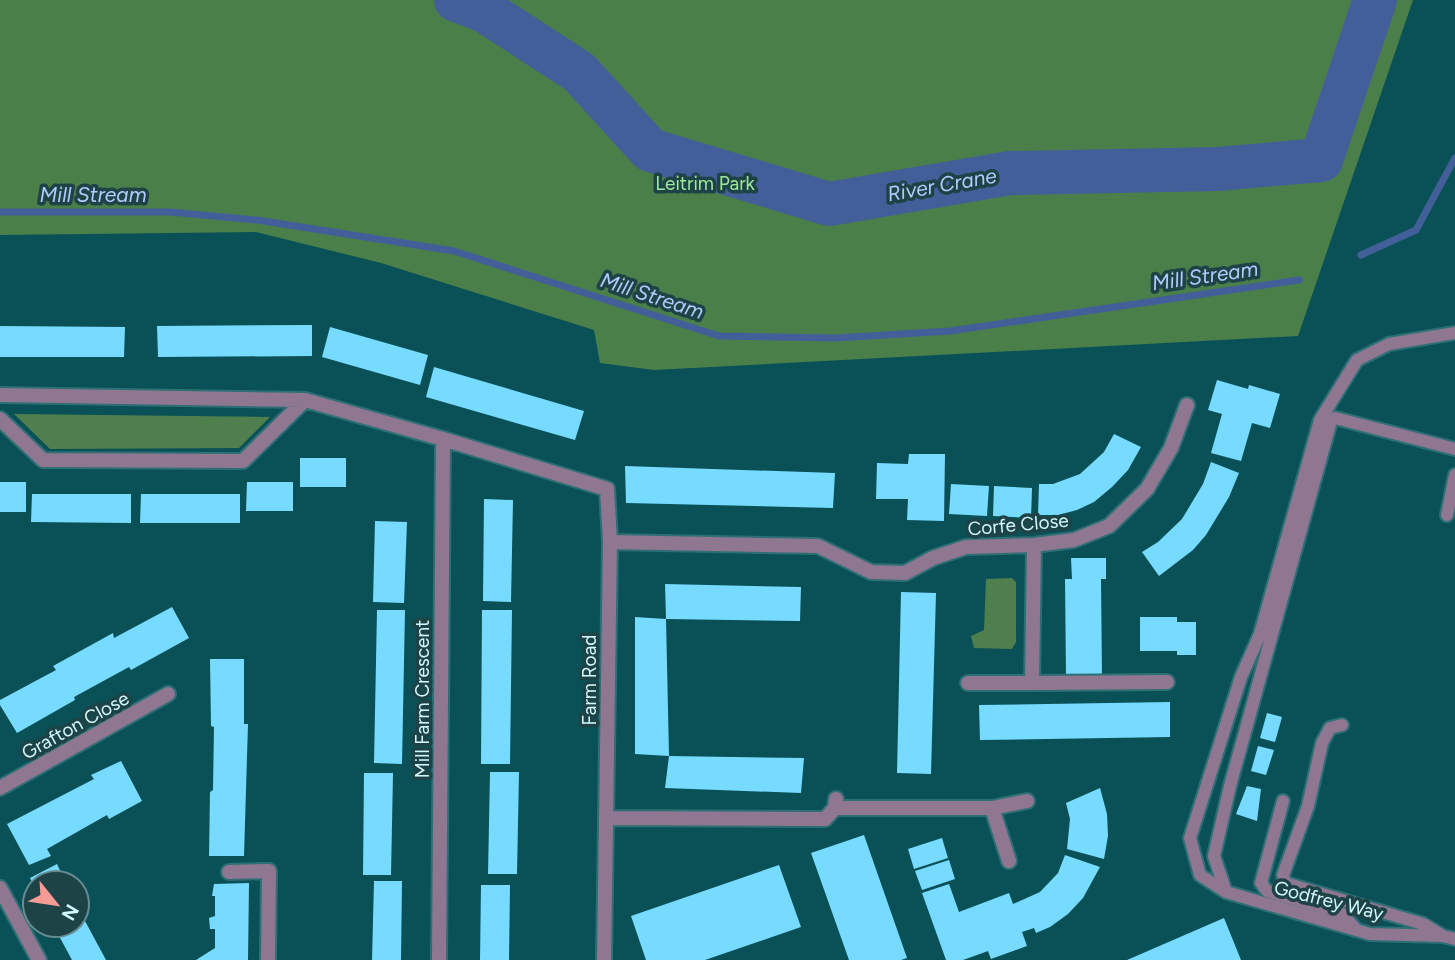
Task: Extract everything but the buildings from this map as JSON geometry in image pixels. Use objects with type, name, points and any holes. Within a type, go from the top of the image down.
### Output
[{"type":"street","points":[[0,394],[305,400],[443,439]]},
{"type":"street","points":[[0,419],[43,460],[243,461],[305,400]]},
{"type":"street","name":"Corfe Close","points":[[610,542],[818,546],[871,572],[905,573],[933,558],[966,547],[1034,545],[1074,540],[1109,526],[1147,489],[1171,448],[1188,405]]},
{"type":"street","name":"Farm Road","points":[[443,439],[607,489],[610,542],[604,960]]},
{"type":"street","name":"Mill Farm Crescent","points":[[439,960],[443,439]]},
{"type":"street","points":[[1032,683],[1034,545]]},
{"type":"street","points":[[968,683],[1167,682]]},
{"type":"street","name":"Grafton Close","points":[[0,788],[168,694]]},
{"type":"street","points":[[607,818],[825,819],[836,803],[992,808],[1027,801]]},
{"type":"street","points":[[992,808],[1009,861]]},
{"type":"street","points":[[229,872],[268,871],[268,960]]},
{"type":"street","points":[[0,888],[39,960]]},
{"type":"lane","name":"Godfrey Way","points":[[1449,938],[1370,934],[1226,892],[1199,874],[1190,838],[1241,677],[1260,634],[1320,420],[1357,360],[1389,344],[1455,333]]},
{"type":"lane","points":[[1226,892],[1214,856],[1230,786],[1331,421],[1335,418],[1455,449]]},
{"type":"lane","points":[[1447,515],[1455,475]]},
{"type":"lane","points":[[1342,726],[1330,728],[1322,743],[1308,806],[1283,875],[1285,883],[1423,923],[1449,938]]},
{"type":"lane","points":[[1283,801],[1261,883],[1267,891],[1341,913],[1355,928]]},
{"type":"green space","name":"Leitrim Park","points":[[0,0],[1413,0],[1298,336],[654,370],[600,363],[594,330],[381,263],[256,232],[0,235]]},
{"type":"green space","points":[[14,414],[270,417],[239,448],[50,449]]},
{"type":"green space","points":[[1012,578],[1016,582],[1016,642],[1012,649],[974,648],[971,636],[984,630],[986,579]]},
{"type":"waterway","name":"River Crane","points":[[456,0],[485,11],[579,72],[650,150],[829,204],[1010,173],[1218,169],[1321,160],[1375,0]]},
{"type":"waterway","name":"Mill Stream","points":[[1361,255],[1416,230],[1455,158]]},
{"type":"waterway","name":"Mill Stream","points":[[0,212],[170,212],[257,220],[454,251],[719,336],[835,338],[950,331],[1299,280]]}]
